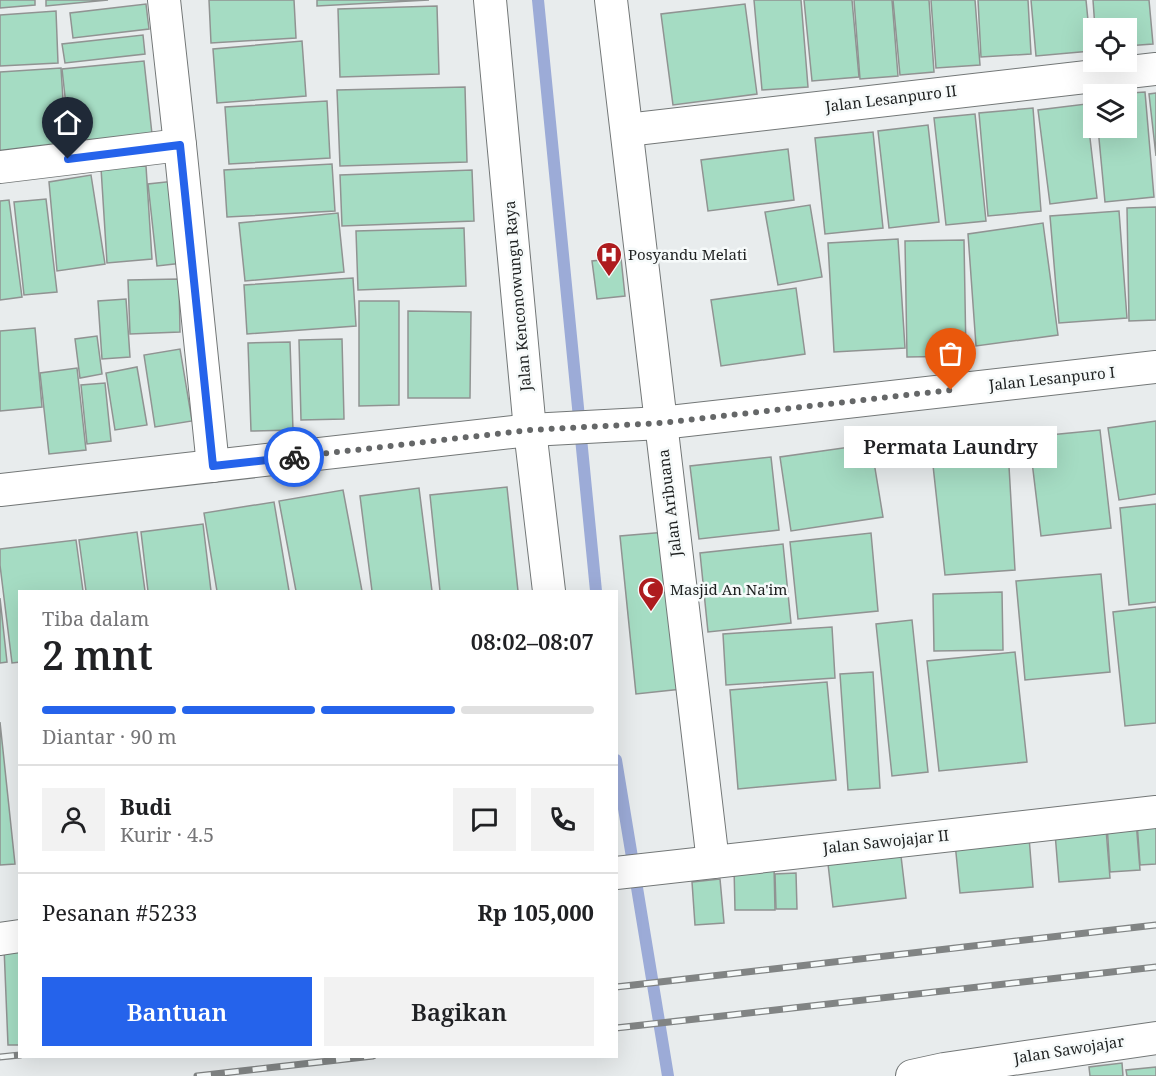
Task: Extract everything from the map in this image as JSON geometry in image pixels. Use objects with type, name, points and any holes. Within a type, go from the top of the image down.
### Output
[{"type":"street","points":[[164,0],[213,466]]},
{"type":"street","name":"Jalan Kenconowungu Raya","points":[[490,0],[542,430],[549,590]]},
{"type":"street","name":"Jalan Aribuana","points":[[611,0],[713,862]]},
{"type":"street","name":"Jalan Lesanpuro II","points":[[627,130],[1156,69]]},
{"type":"street","points":[[0,166],[180,145]]},
{"type":"street","name":"Jalan Lesanpuro I","points":[[0,490],[542,430],[661,423],[1156,367]]},
{"type":"street","name":"Jalan Sawojajar II","points":[[618,873],[1156,812]]},
{"type":"street","points":[[0,939],[18,936]]},
{"type":"street","name":"Jalan Sawojajar","points":[[912,1076],[944,1069],[1156,1038]]},
{"type":"building","points":[[0,0],[35,0],[35,5],[0,8]]},
{"type":"building","points":[[46,0],[108,0],[46,6]]},
{"type":"building","points":[[209,0],[294,0],[296,38],[211,43]]},
{"type":"building","points":[[317,0],[429,0],[317,6]]},
{"type":"building","points":[[754,0],[801,0],[808,87],[762,90]]},
{"type":"building","points":[[804,0],[852,0],[859,77],[812,81]]},
{"type":"building","points":[[854,0],[892,0],[898,76],[860,79]]},
{"type":"building","points":[[893,0],[929,0],[934,72],[900,75]]},
{"type":"building","points":[[931,0],[975,0],[980,65],[936,68]]},
{"type":"building","points":[[978,0],[1028,0],[1031,54],[981,57]]},
{"type":"building","points":[[1031,0],[1086,0],[1088,18],[1083,18],[1083,52],[1036,56]]},
{"type":"building","points":[[1093,0],[1149,0],[1153,44],[1137,45],[1137,18],[1094,18]]},
{"type":"building","points":[[146,4],[149,29],[73,38],[70,13]]},
{"type":"building","points":[[745,4],[757,94],[673,105],[661,14]]},
{"type":"building","points":[[437,6],[439,74],[340,77],[338,9]]},
{"type":"building","points":[[56,11],[58,63],[0,66],[0,15]]},
{"type":"building","points":[[143,35],[145,54],[65,63],[62,44]]},
{"type":"building","points":[[302,41],[306,96],[217,103],[213,49]]},
{"type":"building","points":[[144,61],[152,134],[70,142],[62,69]]},
{"type":"building","points":[[61,68],[66,148],[0,152],[0,72]]},
{"type":"building","points":[[465,87],[467,162],[340,166],[337,90]]},
{"type":"building","points":[[1145,92],[1154,197],[1105,202],[1099,138],[1137,138],[1137,93]]},
{"type":"building","points":[[1156,93],[1156,156],[1149,94]]},
{"type":"building","points":[[327,101],[330,158],[229,164],[225,107]]},
{"type":"building","points":[[1083,104],[1083,138],[1090,138],[1097,198],[1050,204],[1038,110]]},
{"type":"building","points":[[1033,108],[1041,211],[988,216],[979,113]]},
{"type":"building","points":[[975,114],[986,221],[946,225],[934,118]]},
{"type":"building","points":[[928,125],[939,222],[889,228],[878,131]]},
{"type":"building","points":[[873,132],[883,228],[825,234],[815,138]]},
{"type":"building","points":[[788,149],[794,200],[708,211],[701,160]]},
{"type":"building","points":[[332,164],[335,211],[227,217],[224,170]]},
{"type":"building","points":[[146,166],[152,259],[107,263],[101,168]]},
{"type":"building","points":[[472,170],[474,221],[342,226],[340,175]]},
{"type":"building","points":[[91,175],[105,264],[57,271],[49,182]]},
{"type":"building","points":[[175,181],[183,263],[157,266],[148,184]]},
{"type":"building","points":[[46,199],[57,292],[24,295],[14,202]]},
{"type":"building","points":[[9,200],[22,297],[0,300],[0,201]]},
{"type":"building","points":[[810,205],[822,277],[778,285],[765,212]]},
{"type":"building","points":[[1156,207],[1156,320],[1129,321],[1127,208]]},
{"type":"building","points":[[1119,211],[1127,318],[1059,323],[1050,216]]},
{"type":"building","points":[[338,213],[344,272],[245,281],[239,223]]},
{"type":"building","points":[[1043,223],[1058,335],[976,346],[968,234]]},
{"type":"building","points":[[464,228],[466,286],[358,290],[356,231]]},
{"type":"building","points":[[898,239],[905,348],[834,352],[828,243]]},
{"type":"building","points":[[964,240],[966,356],[907,357],[905,241]]},
{"type":"building","name":"Posyandu Melati","points":[[621,258],[625,296],[597,299],[592,261]]},
{"type":"building","points":[[353,278],[356,326],[247,334],[244,285]]},
{"type":"building","points":[[179,279],[180,332],[130,334],[128,280]]},
{"type":"building","points":[[796,288],[805,354],[721,366],[711,300]]},
{"type":"building","points":[[126,299],[130,357],[102,359],[98,301]]},
{"type":"building","points":[[359,301],[399,301],[399,405],[359,406]]},
{"type":"building","points":[[408,311],[471,312],[470,398],[408,398]]},
{"type":"building","points":[[35,328],[42,407],[0,411],[0,331]]},
{"type":"building","points":[[97,336],[102,374],[80,378],[75,339]]},
{"type":"building","points":[[342,339],[344,419],[301,420],[299,340]]},
{"type":"building","points":[[290,342],[293,430],[251,431],[248,343]]},
{"type":"building","points":[[180,349],[192,421],[155,427],[144,355]]},
{"type":"building","points":[[137,367],[147,425],[115,430],[106,373]]},
{"type":"building","points":[[77,368],[86,450],[49,454],[40,373]]},
{"type":"building","points":[[105,383],[111,441],[87,444],[81,385]]},
{"type":"building","points":[[1156,421],[1156,494],[1119,500],[1108,428]]},
{"type":"building","points":[[1100,430],[1111,528],[1041,536],[1029,437]]},
{"type":"building","points":[[1007,432],[1015,570],[945,575],[930,438]]},
{"type":"building","points":[[871,444],[883,517],[791,531],[780,457]]},
{"type":"building","points":[[771,457],[779,530],[699,539],[690,466]]},
{"type":"building","points":[[507,487],[518,590],[440,590],[430,495]]},
{"type":"building","points":[[419,488],[432,590],[372,590],[360,496]]},
{"type":"building","points":[[343,490],[362,590],[296,590],[279,501]]},
{"type":"building","points":[[274,502],[289,590],[217,590],[204,513]]},
{"type":"building","points":[[1156,504],[1156,602],[1129,605],[1120,508]]},
{"type":"building","points":[[203,524],[211,590],[148,590],[141,532]]},
{"type":"building","points":[[137,532],[145,590],[86,590],[79,540]]},
{"type":"building","name":"Masjid An Na'im","points":[[666,532],[682,689],[636,694],[620,536]]},
{"type":"building","points":[[871,533],[878,611],[798,619],[790,542]]},
{"type":"building","points":[[76,540],[83,590],[18,590],[18,662],[12,663],[0,549]]},
{"type":"building","points":[[783,544],[791,623],[708,632],[700,553]]},
{"type":"building","points":[[1101,574],[1110,672],[1025,680],[1016,581]]},
{"type":"building","points":[[1002,592],[1003,650],[934,651],[933,594]]},
{"type":"building","points":[[0,598],[7,662],[0,663]]},
{"type":"building","points":[[1156,607],[1156,723],[1125,726],[1113,612]]},
{"type":"building","points":[[912,620],[928,772],[892,776],[876,624]]},
{"type":"building","points":[[832,627],[835,678],[726,685],[723,634]]},
{"type":"building","points":[[1015,652],[1027,762],[939,771],[927,661]]},
{"type":"building","points":[[873,672],[880,788],[848,790],[840,674]]},
{"type":"building","points":[[827,682],[836,780],[738,789],[730,690]]},
{"type":"building","points":[[0,722],[15,864],[0,865]]},
{"type":"building","points":[[1156,820],[1156,864],[1140,865],[1137,822]]},
{"type":"building","points":[[1136,821],[1140,870],[1110,872],[1107,824]]},
{"type":"building","points":[[1106,829],[1110,878],[1059,882],[1055,833]]},
{"type":"building","points":[[1029,837],[1033,887],[960,893],[955,843]]},
{"type":"building","points":[[901,856],[906,898],[833,907],[828,864]]},
{"type":"building","points":[[774,866],[775,910],[735,910],[734,867]]},
{"type":"building","points":[[796,873],[797,909],[776,909],[775,874]]},
{"type":"building","points":[[720,879],[724,923],[695,925],[692,882]]},
{"type":"building","points":[[18,946],[18,1045],[8,1045],[4,947]]},
{"type":"building","points":[[1122,1063],[1123,1076],[1090,1076],[1089,1067]]},
{"type":"building","points":[[1156,1067],[1156,1076],[1127,1076],[1126,1070]]},
{"type":"waterway","points":[[538,0],[596,590]]},
{"type":"waterway","points":[[618,772],[668,1076]]},
{"type":"railway","points":[[618,987],[1156,925]]},
{"type":"railway","points":[[618,1028],[1156,967]]},
{"type":"railway","points":[[0,1057],[18,1055]]},
{"type":"railway","points":[[197,1076],[355,1058]]},
{"type":"way so far","points":[[294,457],[530,430],[661,423],[951,390]]},
{"type":"place","name":"Posyandu Melati","points":[[609,278]]},
{"type":"place","name":"Permata Laundry","points":[[951,390]]},
{"type":"place","name":"Masjid An Na'im","points":[[651,613]]},
{"type":"route","points":[[68,159],[180,145],[213,466],[294,457]]}]
